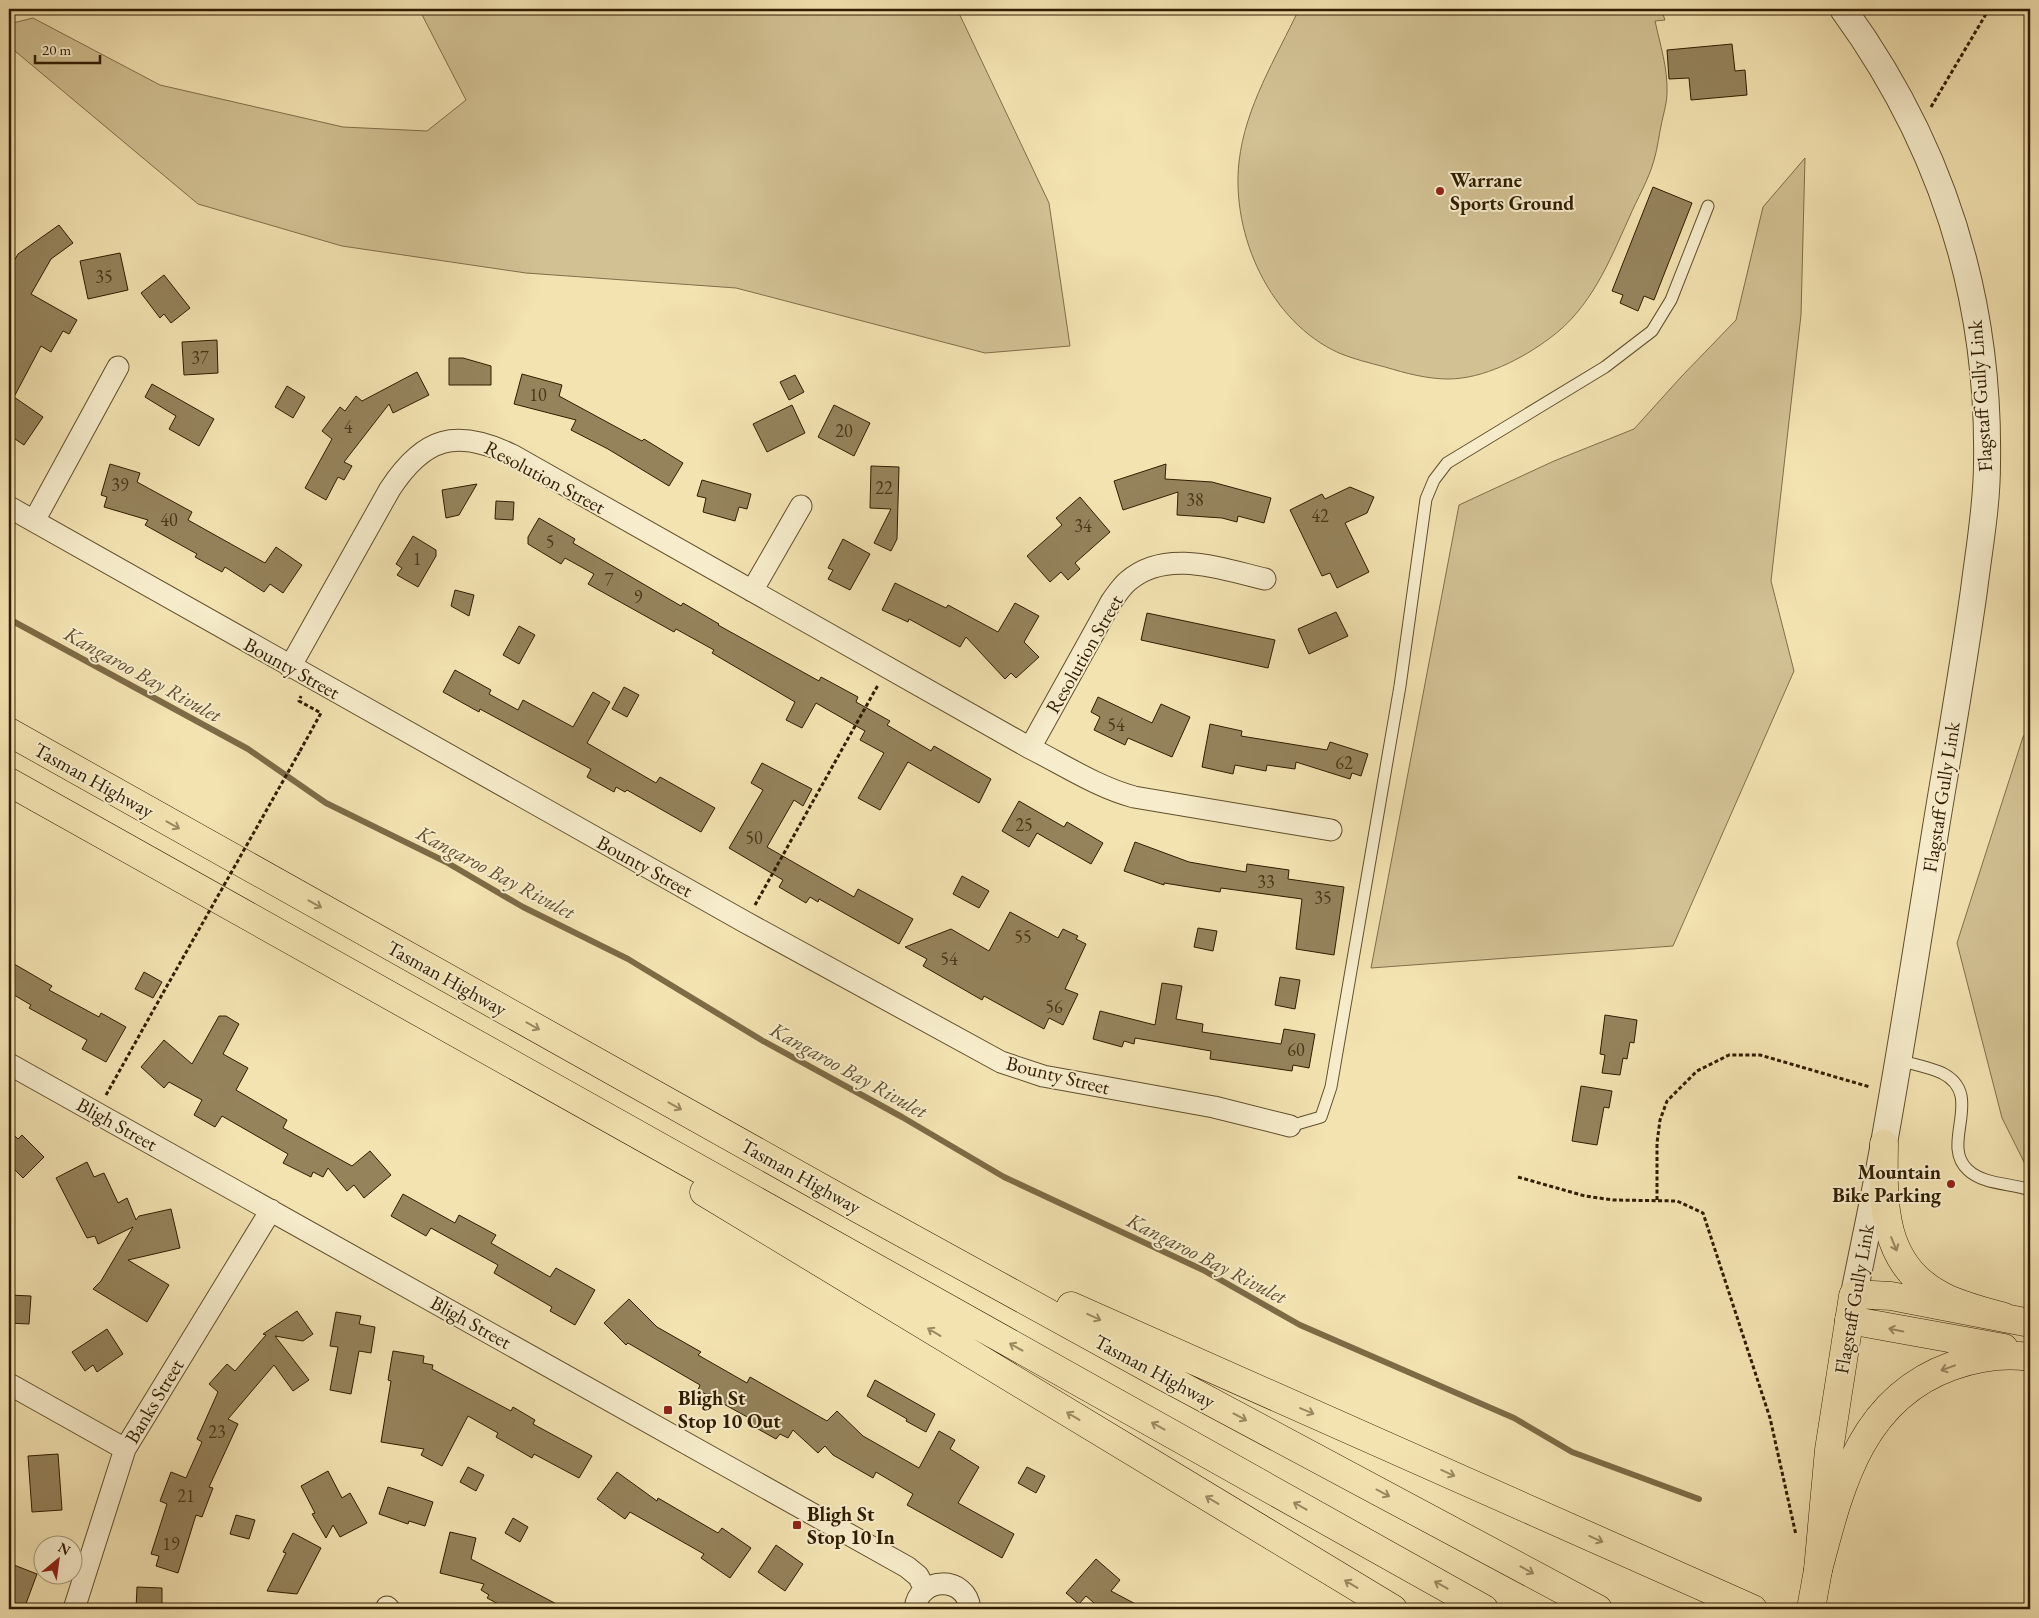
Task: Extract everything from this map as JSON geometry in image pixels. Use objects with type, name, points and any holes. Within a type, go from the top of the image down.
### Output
[{"type":"main road","name":"Tasman Highway","points":[[9,732],[859,1209],[1161,1375],[1598,1609]]},
{"type":"main road","points":[[9,782],[1484,1609]]},
{"type":"main road","points":[[327,961],[838,1274],[1393,1609]]},
{"type":"main road","points":[[1884,1144],[1883,1182],[1887,1222],[1896,1250],[1904,1264],[1919,1281],[1942,1296],[2004,1317]]},
{"type":"main road","points":[[859,1209],[1137,1337],[1753,1609]]},
{"type":"main road","points":[[1854,1294],[1892,1296],[2030,1323]]},
{"type":"main road","name":"Flagstaff Gully Link","points":[[1812,1609],[1818,1570],[1829,1450],[1854,1294]]},
{"type":"main road","points":[[1849,1320],[2030,1355]]},
{"type":"main road","points":[[1818,1570],[1838,1496],[1851,1462],[1874,1423],[1892,1403],[1914,1385],[1935,1372],[1990,1356],[2030,1355]]},
{"type":"street","name":"Flagstaff Gully Link","points":[[1843,9],[1870,47],[1918,131],[1949,209],[1965,266],[1981,346],[1987,465],[1983,520],[1966,644],[1884,1144],[1854,1294]]},
{"type":"street","points":[[34,521],[118,367]]},
{"type":"street","name":"Resolution Street","points":[[290,667],[400,474],[419,454],[431,447],[462,440],[478,442],[503,451],[1030,748],[1116,792],[1331,830]]},
{"type":"street","points":[[752,591],[801,506]]},
{"type":"street","name":"Bounty Street","points":[[9,507],[745,922],[1000,1062],[1043,1076],[1214,1106],[1290,1126]]},
{"type":"street","name":"Resolution Street","points":[[1030,748],[1111,602],[1126,582],[1136,574],[1164,564],[1181,563],[1208,566],[1265,579]]},
{"type":"street","name":"Bligh Street","points":[[9,1064],[907,1567],[918,1576],[925,1589]]},
{"type":"street","name":"Banks Street","points":[[74,1609],[126,1449],[271,1210]]},
{"type":"street","points":[[9,1384],[126,1449]]},
{"type":"street","points":[[915,1609],[919,1596],[933,1584],[952,1584],[960,1589],[966,1596],[970,1609]]},
{"type":"lane","points":[[1290,1126],[1321,1117],[1331,1087],[1400,686],[1426,499],[1432,485],[1447,463],[1605,367],[1652,331],[1671,300],[1708,206]]},
{"type":"lane","points":[[1898,1060],[1944,1074],[1961,1093],[1963,1104],[1958,1153],[1960,1162],[1969,1172],[1987,1180],[2030,1190]]},
{"type":"path","points":[[1918,131],[1989,9]]},
{"type":"path","points":[[745,922],[888,668]]},
{"type":"path","points":[[96,1113],[320,713],[299,700],[311,678]]},
{"type":"path","points":[[1657,1200],[1657,1144],[1660,1120],[1667,1101],[1697,1070],[1729,1055],[1760,1055],[1892,1094]]},
{"type":"path","points":[[1518,1177],[1585,1196],[1613,1200],[1677,1200],[1703,1213],[1770,1418],[1798,1545],[1818,1570]]},
{"type":"shaded area","points":[[419,9],[957,9],[1049,203],[1070,346],[985,353],[736,288],[526,273],[342,246],[198,204],[9,46],[9,24],[33,18],[160,85],[343,127],[427,131],[466,100]]},
{"type":"shaded area","name":"Warrane Sports Ground","points":[[1299,9],[1661,9],[1665,20],[1655,21],[1665,66],[1667,96],[1652,167],[1614,251],[1597,283],[1577,313],[1550,338],[1515,360],[1488,372],[1461,378],[1432,378],[1400,371],[1339,353],[1315,339],[1293,320],[1275,298],[1260,273],[1249,246],[1238,190],[1239,162],[1242,142],[1255,102],[1271,64]]},
{"type":"shaded area","points":[[1805,158],[1801,315],[1771,581],[1794,671],[1673,946],[1371,968],[1459,505],[1554,461],[1634,429],[1736,320],[1763,207]]},
{"type":"shaded area","points":[[2030,726],[2030,1174],[2002,1118],[1957,943],[2023,737]]},
{"type":"building","points":[[1732,44],[1735,71],[1745,70],[1747,95],[1691,100],[1689,78],[1669,79],[1667,50]]},
{"type":"building","points":[[1653,187],[1692,203],[1654,300],[1644,296],[1638,311],[1620,303],[1623,295],[1612,291]]},
{"type":"building","points":[[59,225],[73,243],[51,259],[31,294],[77,320],[69,334],[63,331],[51,352],[41,346],[14,397],[43,417],[24,445],[9,435],[9,270],[18,254]]},
{"type":"building","points":[[120,253],[128,290],[88,299],[80,261]]},
{"type":"building","points":[[164,275],[190,308],[171,323],[164,314],[160,318],[141,293]]},
{"type":"building","points":[[217,340],[218,373],[184,375],[182,342]]},
{"type":"building","points":[[449,358],[463,358],[491,366],[491,385],[449,385]]},
{"type":"building","points":[[417,372],[429,395],[393,413],[389,404],[344,462],[352,466],[344,480],[338,477],[326,500],[305,488],[332,439],[322,431],[340,407],[345,411],[356,396],[362,401]]},
{"type":"building","points":[[522,374],[562,385],[559,396],[642,441],[644,439],[683,463],[669,486],[608,449],[571,430],[576,420],[514,404]]},
{"type":"building","points":[[795,375],[804,392],[789,400],[780,382]]},
{"type":"building","points":[[152,384],[214,419],[199,446],[169,429],[176,416],[145,397]]},
{"type":"building","points":[[287,386],[305,397],[293,418],[275,407]]},
{"type":"building","points":[[792,405],[805,433],[767,452],[753,424]]},
{"type":"building","points":[[834,405],[870,423],[854,456],[818,437]]},
{"type":"building","points":[[110,464],[140,473],[137,482],[192,512],[188,520],[265,563],[276,547],[302,565],[283,593],[270,584],[264,592],[225,567],[222,572],[195,557],[197,554],[145,525],[148,520],[104,507],[107,497],[101,495]]},
{"type":"building","points":[[1166,464],[1165,479],[1212,482],[1271,498],[1264,523],[1238,516],[1237,522],[1222,518],[1177,515],[1178,492],[1123,510],[1114,481]]},
{"type":"building","points":[[871,466],[899,467],[897,539],[891,551],[874,543],[891,509],[870,508]]},
{"type":"building","points":[[702,480],[751,494],[747,509],[739,507],[735,521],[703,512],[706,498],[697,496]]},
{"type":"building","points":[[477,484],[459,515],[446,518],[442,490]]},
{"type":"building","points":[[1350,487],[1374,497],[1367,513],[1345,523],[1369,572],[1337,588],[1330,573],[1322,576],[1290,510],[1322,494],[1325,499]]},
{"type":"building","points":[[1080,497],[1110,532],[1075,563],[1080,569],[1068,580],[1061,572],[1050,582],[1027,556],[1062,525],[1056,518]]},
{"type":"building","points":[[496,501],[514,502],[513,520],[495,519]]},
{"type":"building","points":[[539,518],[575,539],[573,543],[681,606],[683,603],[718,625],[819,681],[821,677],[858,697],[856,702],[890,721],[887,725],[931,751],[934,746],[991,779],[979,803],[908,762],[880,810],[858,798],[884,753],[860,740],[865,731],[816,703],[802,728],[786,720],[795,702],[712,653],[714,650],[676,629],[674,632],[588,584],[594,574],[565,558],[561,564],[528,544],[528,537]]},
{"type":"building","points":[[413,536],[436,550],[436,556],[418,587],[397,575],[402,568],[396,564]]},
{"type":"building","points":[[843,539],[870,554],[850,590],[828,579],[833,570],[828,568]]},
{"type":"building","points":[[895,583],[946,608],[948,605],[998,632],[1015,603],[1039,616],[1024,642],[1039,657],[1016,678],[1011,673],[1005,679],[966,637],[960,647],[909,619],[908,622],[882,610]]},
{"type":"building","points":[[455,590],[474,595],[469,616],[451,606]]},
{"type":"building","points":[[1336,612],[1348,636],[1309,654],[1298,629]]},
{"type":"building","points":[[1147,613],[1275,640],[1268,668],[1141,640]]},
{"type":"building","points":[[519,626],[535,635],[519,664],[503,655]]},
{"type":"building","points":[[455,670],[491,690],[489,694],[518,710],[523,700],[573,727],[593,692],[610,702],[587,743],[656,783],[660,777],[715,808],[701,832],[627,790],[625,792],[616,787],[614,792],[587,777],[591,769],[480,709],[479,712],[443,692]]},
{"type":"building","points":[[624,687],[639,695],[627,717],[612,709]]},
{"type":"building","points":[[1098,697],[1152,723],[1161,704],[1190,717],[1172,757],[1128,738],[1125,745],[1094,730],[1100,717],[1091,712]]},
{"type":"building","points":[[1210,724],[1242,731],[1241,736],[1327,750],[1330,742],[1368,754],[1361,776],[1352,773],[1350,779],[1296,762],[1295,769],[1267,765],[1266,771],[1235,765],[1233,774],[1202,767]]},
{"type":"building","points":[[762,763],[812,789],[803,806],[794,800],[767,847],[854,897],[858,889],[913,919],[899,944],[819,899],[818,902],[810,897],[806,903],[779,887],[783,880],[729,848],[763,790],[751,783]]},
{"type":"building","points":[[1019,801],[1064,827],[1067,822],[1103,843],[1091,864],[1037,833],[1029,847],[1002,831]]},
{"type":"building","points":[[1135,842],[1189,862],[1246,872],[1247,864],[1289,870],[1288,879],[1344,887],[1334,955],[1296,949],[1302,899],[1221,888],[1220,892],[1164,883],[1164,885],[1124,871]]},
{"type":"building","points":[[962,876],[989,891],[979,908],[953,894]]},
{"type":"building","points":[[1010,912],[1058,938],[1063,929],[1078,936],[1076,939],[1086,944],[1065,989],[1078,994],[1063,1025],[1049,1018],[1044,1029],[984,996],[982,1000],[923,966],[927,959],[905,947],[951,929],[989,951]]},
{"type":"building","points":[[1198,928],[1217,931],[1213,951],[1194,947]]},
{"type":"building","points":[[9,961],[52,986],[49,990],[99,1017],[101,1013],[126,1027],[106,1062],[82,1049],[87,1040],[29,1008],[31,1005],[9,992]]},
{"type":"building","points":[[144,972],[162,982],[153,998],[135,989]]},
{"type":"building","points":[[1280,977],[1300,980],[1295,1009],[1275,1005]]},
{"type":"building","points":[[1162,983],[1182,986],[1176,1019],[1203,1024],[1202,1032],[1281,1044],[1284,1029],[1315,1034],[1309,1068],[1293,1065],[1292,1071],[1210,1059],[1211,1051],[1135,1038],[1134,1044],[1124,1041],[1122,1047],[1093,1039],[1100,1011],[1155,1025]]},
{"type":"building","points":[[1605,1015],[1637,1020],[1634,1043],[1630,1042],[1627,1059],[1623,1058],[1620,1075],[1602,1073],[1605,1055],[1600,1054]]},
{"type":"building","points":[[219,1016],[226,1016],[239,1024],[223,1054],[248,1068],[236,1090],[287,1120],[283,1128],[352,1166],[370,1151],[391,1175],[364,1198],[354,1185],[347,1191],[328,1168],[323,1177],[313,1172],[311,1177],[283,1163],[288,1154],[222,1116],[215,1127],[194,1115],[202,1100],[169,1082],[164,1088],[141,1067],[164,1040],[192,1064]]},
{"type":"building","points":[[1581,1086],[1612,1091],[1609,1108],[1604,1107],[1597,1145],[1572,1141]]},
{"type":"building","points":[[9,1130],[18,1139],[22,1135],[44,1157],[23,1178],[9,1164]]},
{"type":"building","points":[[87,1162],[94,1177],[104,1173],[118,1203],[127,1198],[136,1220],[139,1216],[171,1209],[180,1248],[128,1260],[169,1285],[147,1322],[93,1289],[101,1281],[133,1227],[98,1244],[95,1236],[87,1238],[56,1178]]},
{"type":"building","points":[[403,1194],[455,1223],[459,1215],[496,1235],[491,1243],[550,1277],[556,1268],[595,1290],[575,1325],[550,1311],[552,1307],[494,1273],[498,1265],[431,1228],[426,1236],[391,1216]]},
{"type":"building","points":[[9,1295],[31,1296],[29,1324],[9,1323]]},
{"type":"building","points":[[629,1299],[657,1327],[701,1352],[698,1355],[747,1383],[750,1377],[827,1421],[837,1411],[863,1436],[919,1468],[939,1431],[955,1440],[950,1449],[979,1467],[958,1503],[1014,1534],[1002,1558],[907,1505],[913,1494],[876,1472],[873,1478],[833,1455],[825,1446],[818,1453],[793,1430],[788,1438],[780,1434],[776,1439],[749,1424],[751,1419],[698,1390],[700,1385],[628,1343],[626,1345],[604,1323]]},
{"type":"building","points":[[297,1311],[313,1334],[303,1341],[275,1336],[309,1380],[293,1391],[274,1365],[228,1419],[238,1424],[209,1487],[213,1488],[202,1517],[196,1515],[178,1573],[156,1566],[159,1556],[151,1554],[167,1504],[160,1501],[171,1472],[186,1478],[202,1442],[197,1439],[218,1392],[209,1384],[227,1364],[235,1371],[266,1335],[263,1334]]},
{"type":"building","points":[[336,1312],[361,1316],[359,1324],[375,1327],[371,1353],[359,1351],[351,1394],[330,1390],[338,1347],[330,1346]]},
{"type":"building","points":[[107,1329],[123,1354],[97,1372],[93,1365],[85,1371],[72,1352]]},
{"type":"building","points":[[393,1351],[424,1356],[423,1363],[433,1365],[432,1369],[511,1411],[513,1407],[535,1420],[533,1424],[592,1456],[579,1478],[534,1454],[532,1458],[496,1437],[498,1433],[468,1416],[442,1466],[421,1455],[424,1449],[381,1442],[391,1381],[388,1380]]},
{"type":"building","points":[[875,1380],[935,1414],[926,1432],[867,1396]]},
{"type":"building","points":[[58,1454],[62,1510],[32,1512],[28,1456]]},
{"type":"building","points":[[468,1467],[484,1475],[476,1491],[460,1482]]},
{"type":"building","points":[[1027,1467],[1045,1476],[1036,1493],[1018,1483]]},
{"type":"building","points":[[328,1471],[342,1498],[350,1493],[367,1523],[340,1537],[333,1525],[326,1538],[312,1514],[315,1513],[301,1486]]},
{"type":"building","points":[[617,1472],[657,1501],[658,1498],[718,1533],[722,1528],[751,1548],[730,1578],[701,1558],[704,1554],[630,1512],[625,1519],[597,1499]]},
{"type":"building","points":[[388,1487],[433,1502],[425,1526],[409,1521],[408,1524],[379,1514]]},
{"type":"building","points":[[236,1515],[255,1520],[249,1539],[230,1534]]},
{"type":"building","points":[[513,1518],[528,1527],[520,1542],[505,1533]]},
{"type":"building","points":[[450,1532],[476,1538],[471,1559],[566,1609],[508,1609],[487,1598],[489,1595],[481,1590],[484,1584],[440,1573]]},
{"type":"building","points":[[293,1533],[321,1548],[297,1594],[267,1591],[286,1553],[283,1552]]},
{"type":"building","points":[[776,1545],[803,1564],[785,1591],[758,1572]]},
{"type":"building","points":[[1096,1559],[1120,1580],[1111,1591],[1145,1609],[1101,1609],[1086,1596],[1079,1604],[1066,1593]]},
{"type":"building","points":[[14,1565],[32,1572],[33,1586],[24,1609],[9,1609],[9,1580]]},
{"type":"building","points":[[137,1587],[162,1588],[162,1609],[136,1609]]},
{"type":"waterway","name":"Kangaroo Bay Rivulet","points":[[9,619],[248,749],[326,803],[446,862],[523,907],[628,959],[763,1041],[902,1117],[1004,1177],[1203,1270],[1300,1325],[1514,1418],[1572,1452],[1699,1499]]},
{"type":"place","name":"Warrane Sports Ground","points":[[1440,191]]},
{"type":"place","name":"Mountain Bike Parking","points":[[1951,1184]]},
{"type":"place","name":"Bligh St Stop 10 Out","points":[[668,1410]]},
{"type":"place","name":"Bligh St Stop 10 In","points":[[797,1525]]}]
